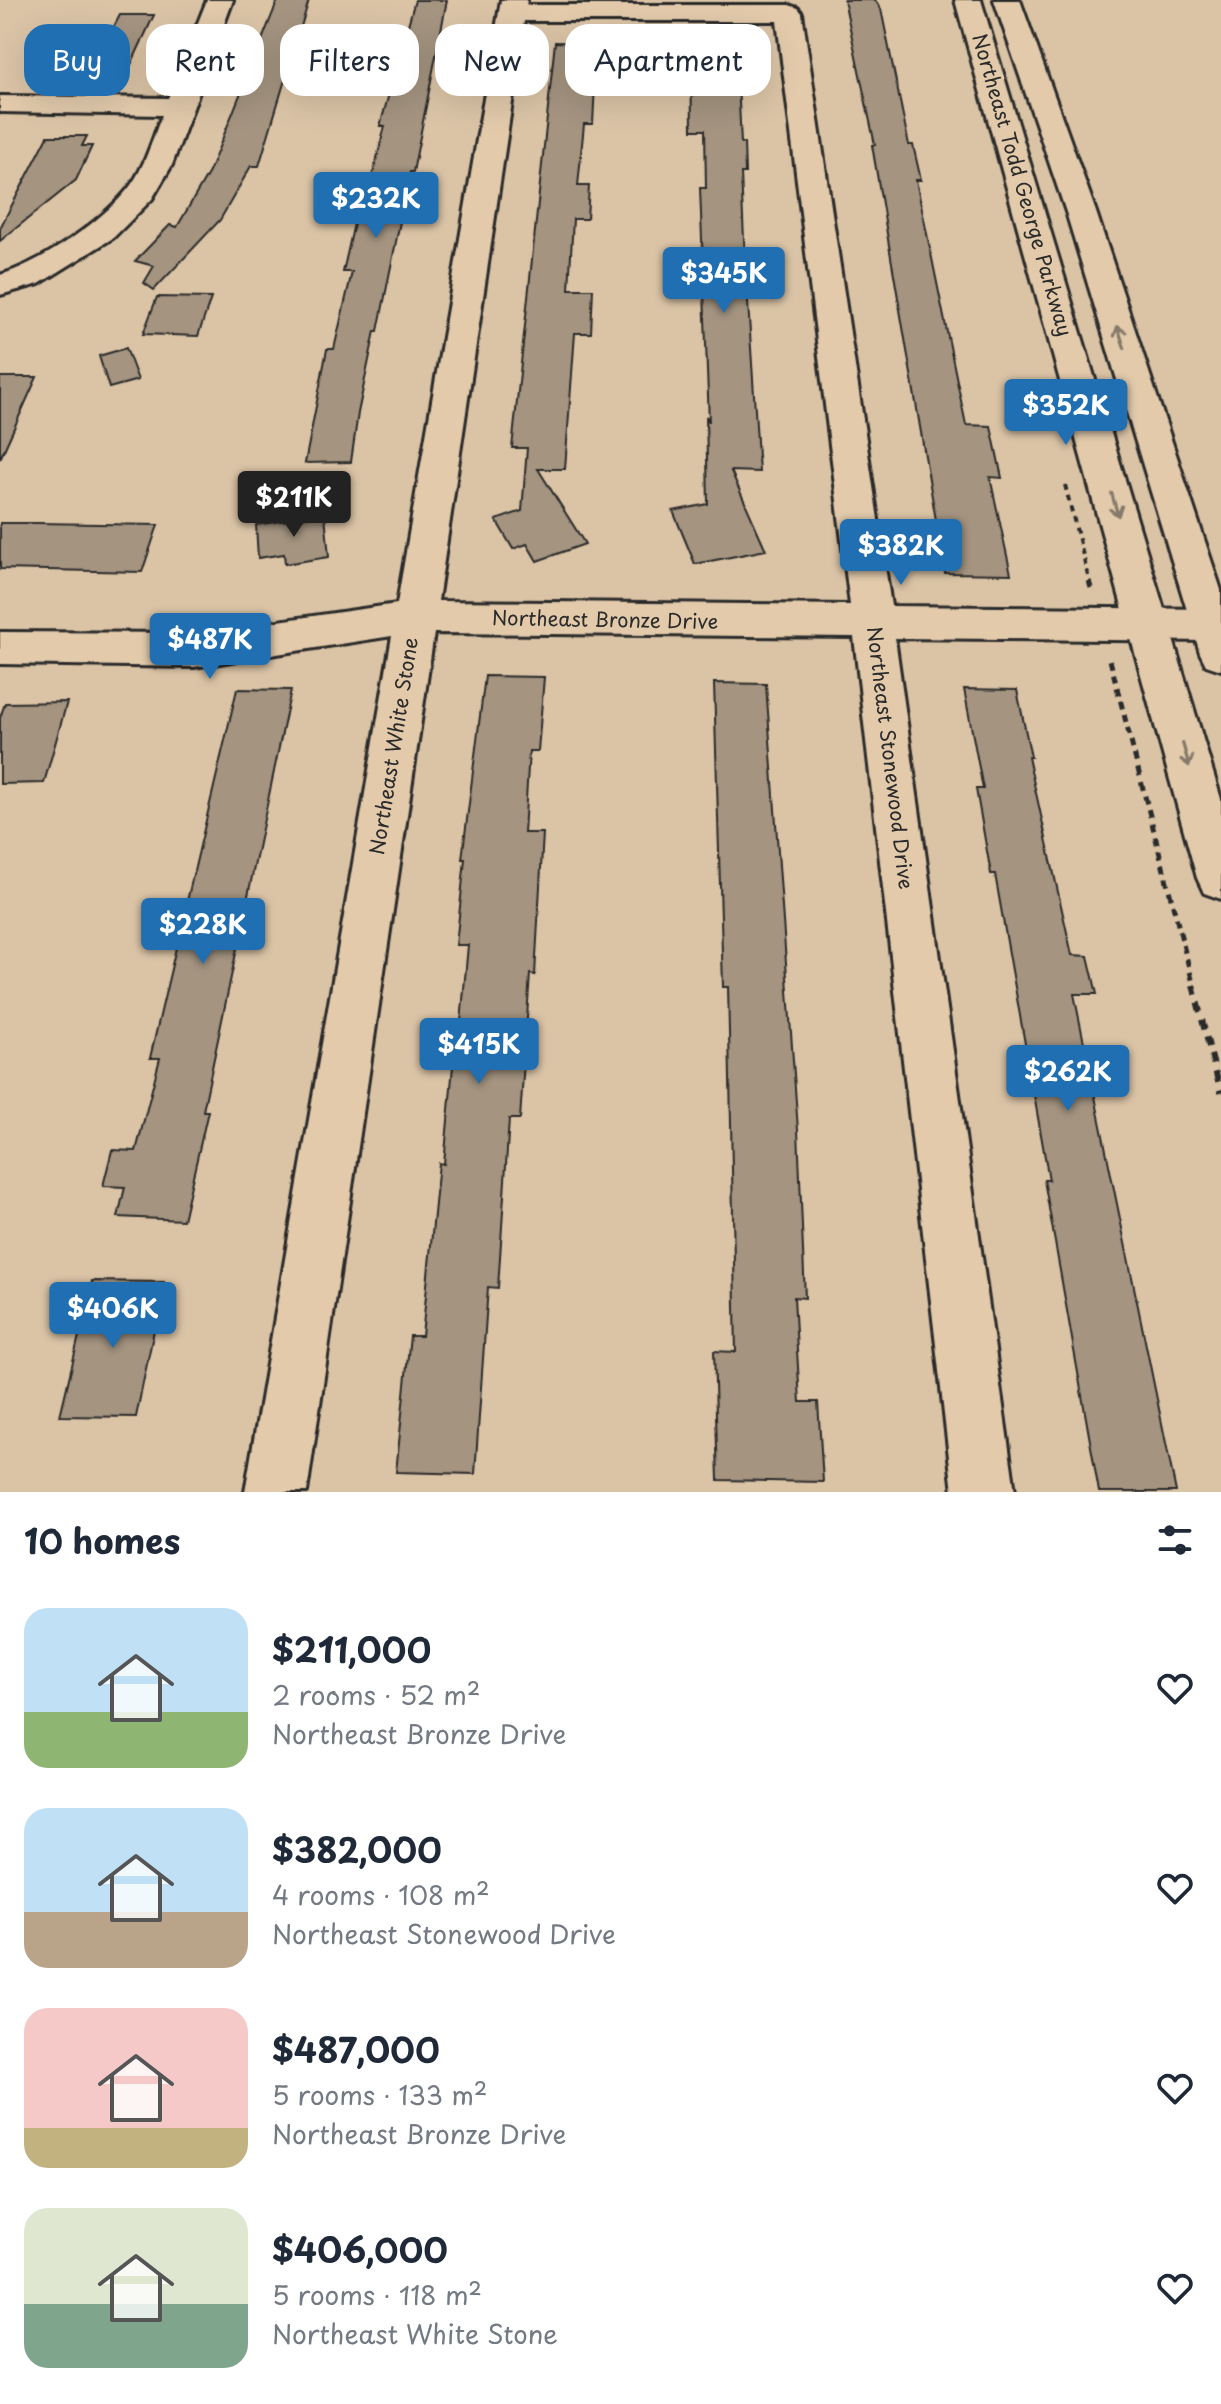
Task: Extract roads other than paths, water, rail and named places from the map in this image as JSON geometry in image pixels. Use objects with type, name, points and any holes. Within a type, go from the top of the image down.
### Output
[{"type":"street","points":[[0,285],[28,277],[102,231],[141,193],[157,165],[220,0]]},
{"type":"street","name":"Northeast Todd George Parkway","points":[[968,0],[1221,878]]},
{"type":"street","name":"Northeast Todd George Parkway","points":[[1007,0],[1081,212],[1216,639]]},
{"type":"street","name":"Northeast White Stone","points":[[276,1492],[513,7]]},
{"type":"street","name":"Northeast Stonewood Drive","points":[[513,7],[789,13],[839,359],[984,1492]]},
{"type":"street","points":[[0,104],[177,107]]},
{"type":"street","name":"Northeast Bronze Drive","points":[[0,648],[194,650],[414,617],[1149,625],[1216,639]]}]
